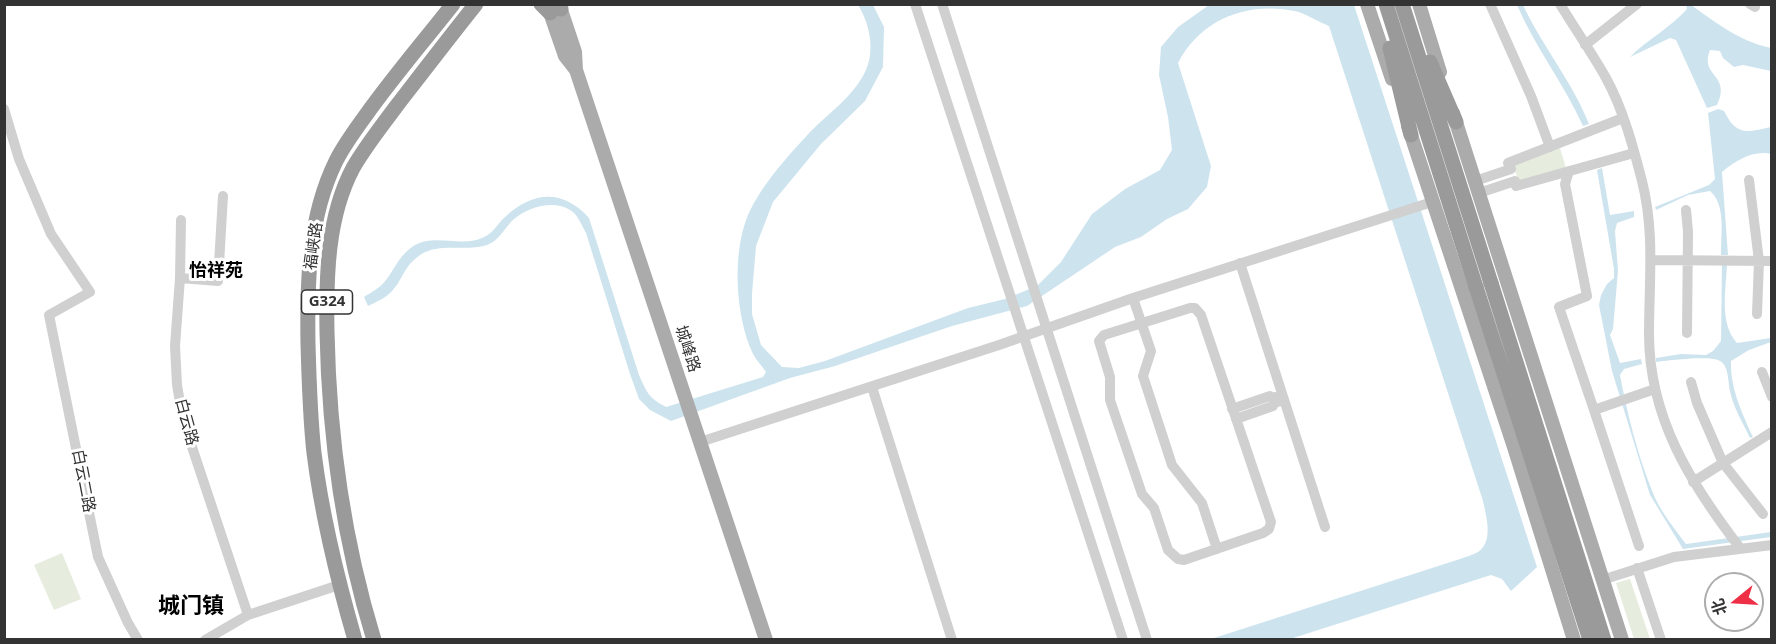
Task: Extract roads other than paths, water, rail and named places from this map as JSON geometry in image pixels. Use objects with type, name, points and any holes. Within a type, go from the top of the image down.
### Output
[{"type":"highway","points":[[1377,4],[1411,135]]},
{"type":"highway","points":[[1386,4],[1604,639]]},
{"type":"highway","points":[[1402,4],[1483,285],[1590,639]]},
{"type":"highway","points":[[1409,4],[1438,82],[1456,122]]},
{"type":"highway","points":[[453,5],[471,10]]},
{"type":"highway","name":"福峡路","points":[[355,639],[339,585],[324,519],[317,474],[309,374],[308,290],[313,237],[318,208],[331,171],[343,147],[388,84],[453,5]]},
{"type":"highway","name":"福峡路","points":[[374,639],[361,600],[344,521],[333,449],[328,386],[327,298],[332,243],[339,202],[354,168],[379,130],[471,10]]},
{"type":"main road","points":[[1367,4],[1411,135],[1426,204],[1514,447],[1574,639]]},
{"type":"main road","points":[[1419,4],[1622,639]]},
{"type":"main road","name":"城峰路","points":[[553,7],[565,56],[576,70],[766,639]]},
{"type":"main road","points":[[1514,447],[1520,451],[1534,452],[1547,444],[1552,435],[1551,419]]},
{"type":"main road","points":[[1548,555],[1545,538],[1547,527],[1557,518],[1569,518],[1579,524],[1589,541]]},
{"type":"street","points":[[915,4],[1123,639]]},
{"type":"street","points":[[942,4],[1147,639]]},
{"type":"street","points":[[1490,4],[1531,96],[1550,147]]},
{"type":"street","points":[[1560,4],[1606,78],[1623,118],[1634,153],[1646,202],[1652,260],[1649,335],[1655,389],[1671,436],[1693,482],[1736,543]]},
{"type":"street","points":[[1585,45],[1637,4]]},
{"type":"street","name":"白云二路","points":[[4,109],[19,159],[47,225],[90,291],[49,315],[98,556],[138,639]]},
{"type":"street","points":[[1477,187],[1511,169],[1508,163],[1623,118]]},
{"type":"street","points":[[1477,187],[1515,181],[1516,186],[1634,153]]},
{"type":"street","points":[[1569,171],[1565,184],[1587,296],[1559,307],[1639,546]]},
{"type":"street","points":[[1749,180],[1759,261],[1757,314]]},
{"type":"street","points":[[180,278],[218,281],[223,196]]},
{"type":"street","points":[[700,442],[872,387],[1133,298],[1426,204]]},
{"type":"street","points":[[1686,210],[1688,232],[1687,333]]},
{"type":"street","name":"白云路","points":[[181,220],[175,346],[177,385],[183,420],[248,615]]},
{"type":"street","points":[[1652,260],[1772,261]]},
{"type":"street","points":[[1240,263],[1325,527]]},
{"type":"street","points":[[1133,298],[1150,351],[1143,376],[1172,465],[1202,503],[1217,549]]},
{"type":"street","points":[[1190,308],[1198,311],[1234,414],[1271,522],[1269,529],[1184,560],[1178,559],[1168,550],[1154,508],[1142,494],[1110,400],[1110,376],[1099,341],[1104,335],[1190,308]]},
{"type":"street","points":[[1762,372],[1772,397]]},
{"type":"street","points":[[1691,382],[1697,403],[1723,463],[1763,514]]},
{"type":"street","points":[[872,387],[952,639]]},
{"type":"street","points":[[1594,410],[1655,389]]},
{"type":"street","points":[[1234,414],[1270,396],[1283,397]]},
{"type":"street","points":[[1693,482],[1772,432]]},
{"type":"street","points":[[1602,580],[1674,557],[1736,543],[1772,545]]},
{"type":"street","points":[[1637,568],[1660,639]]},
{"type":"street","points":[[205,639],[248,615],[339,585]]},
{"type":"water","points":[[858,5],[873,5],[884,27],[883,67],[865,101],[821,144],[773,202],[756,246],[752,314],[761,345],[782,367],[799,368],[825,361],[968,308],[1005,299],[1037,286],[1061,262],[1092,214],[1125,189],[1160,170],[1172,150],[1159,75],[1161,47],[1178,27],[1209,5],[1354,5],[1537,567],[1511,591],[1502,579],[1491,575],[1290,639],[1211,639],[1471,555],[1483,547],[1487,535],[1483,501],[1329,26],[1299,12],[1263,9],[1229,16],[1200,34],[1178,63],[1211,166],[1207,187],[1188,209],[1167,219],[1141,237],[1115,247],[1027,306],[952,326],[835,366],[790,378],[671,421],[650,410],[639,399],[586,233],[576,215],[567,208],[552,205],[527,210],[487,245],[427,251],[410,264],[390,293],[368,306],[364,297],[384,283],[402,257],[415,245],[431,241],[465,241],[482,238],[526,202],[537,198],[558,198],[569,202],[589,218],[639,375],[652,398],[666,407],[763,377],[766,372],[754,356],[747,339],[739,303],[738,266],[743,230],[754,204],[776,171],[811,131],[847,97],[864,74],[871,48],[866,21]]},
{"type":"water","points":[[1517,5],[1523,5],[1574,93],[1589,124],[1583,126]]},
{"type":"water","points":[[1686,5],[1691,5],[1739,36],[1771,48],[1771,71],[1743,65],[1734,67],[1723,58],[1720,51],[1710,50],[1709,66],[1721,87],[1721,95],[1717,105],[1707,108],[1676,40],[1670,38],[1630,57],[1680,16],[1687,9]]},
{"type":"water","points":[[1718,109],[1724,111],[1733,125],[1743,131],[1771,127],[1771,154],[1758,153],[1745,157],[1722,172],[1728,255],[1721,255],[1721,212],[1710,191],[1688,195],[1656,210],[1655,207],[1709,185],[1715,179],[1708,113]]},
{"type":"water","points":[[1602,168],[1610,215],[1634,211],[1634,217],[1617,223],[1615,231],[1618,271],[1613,329],[1610,335],[1620,363],[1641,359],[1642,364],[1624,369],[1620,375],[1638,450],[1656,500],[1686,544],[1771,532],[1771,537],[1683,549],[1650,495],[1612,371],[1599,305],[1607,284],[1614,278],[1597,170]]},
{"type":"water","points":[[1722,265],[1727,265],[1725,306],[1731,335],[1737,343],[1771,338],[1771,342],[1749,350],[1731,361],[1732,381],[1753,437],[1750,438],[1733,403],[1727,370],[1723,363],[1715,359],[1699,358],[1656,362],[1656,358],[1681,354],[1706,355],[1713,351],[1721,341]]},
{"type":"district","name":"怡祥苑","points":[[216,271]]},
{"type":"district","name":"城门镇","points":[[191,607]]}]
